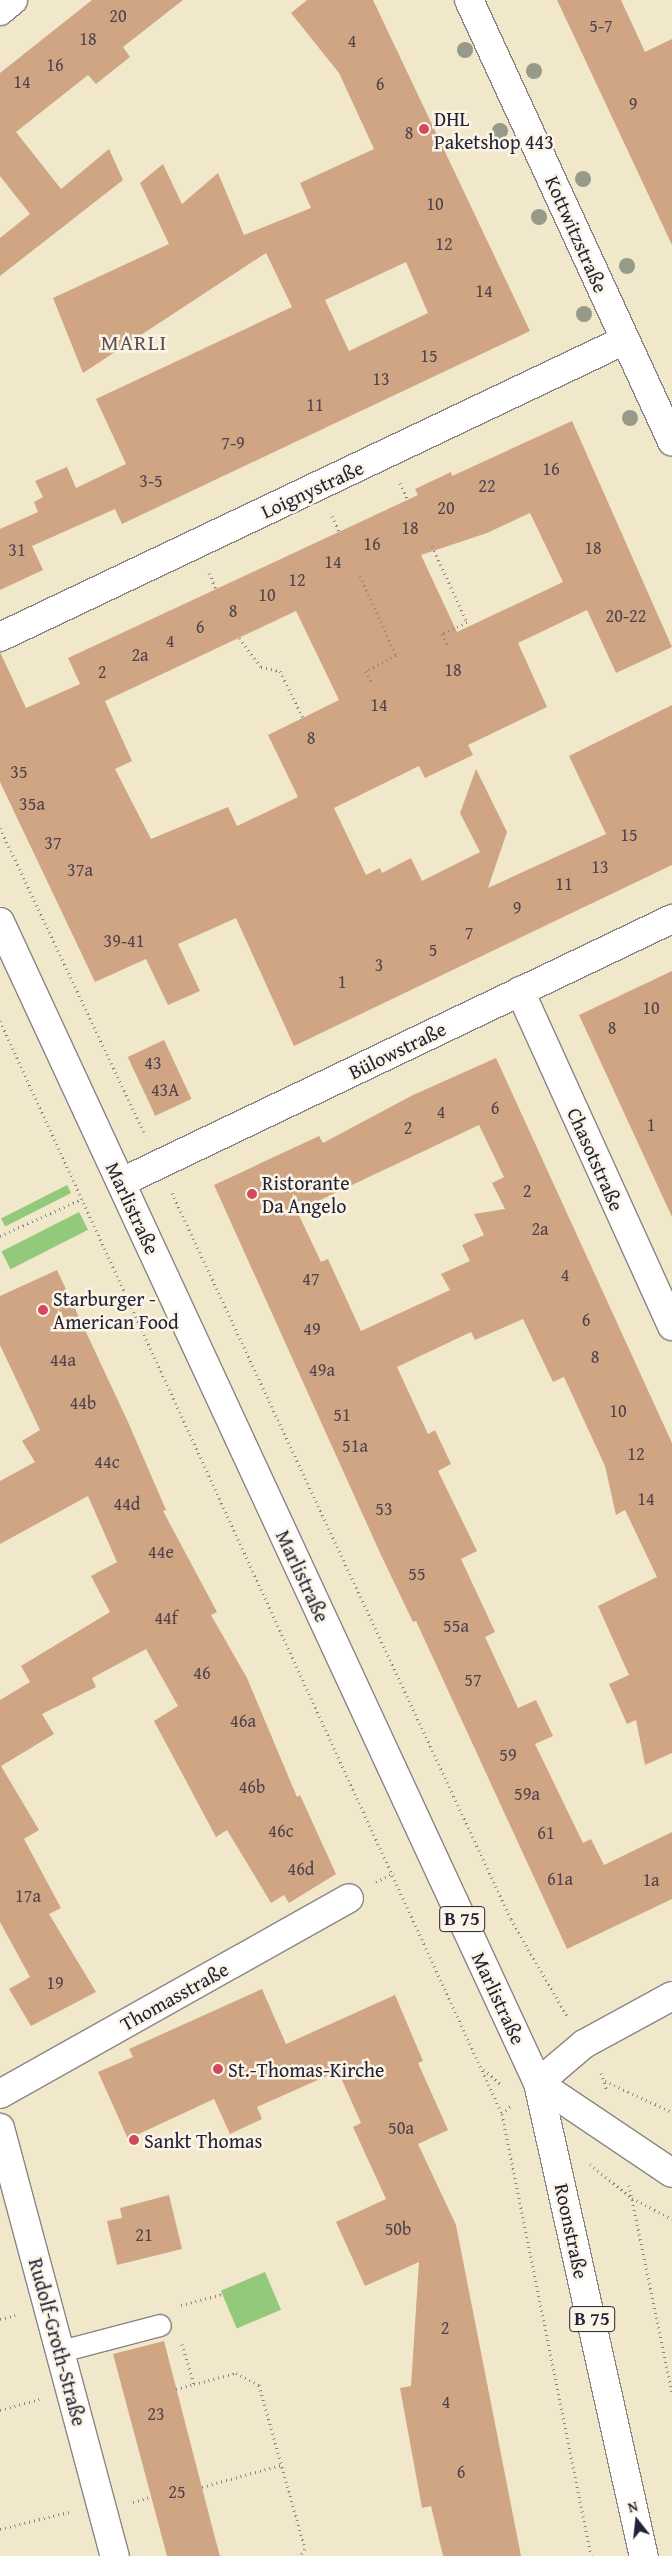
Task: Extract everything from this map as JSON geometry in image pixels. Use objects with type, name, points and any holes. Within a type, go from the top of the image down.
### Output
[{"type":"street","points":[[0,11],[13,0]]},
{"type":"street","name":"Kottwitzstraße","points":[[469,0],[672,442]]},
{"type":"street","name":"Loignystraße","points":[[0,637],[625,340]]},
{"type":"street","name":"Bülowstraße","points":[[122,1182],[672,918]]},
{"type":"street","name":"Marlistraße","points":[[0,922],[538,2083]]},
{"type":"street","name":"Chasotstraße","points":[[520,991],[672,1326]]},
{"type":"street","name":"Thomasstraße","points":[[0,2094],[349,1898]]},
{"type":"street","points":[[672,1996],[584,2044],[538,2083],[672,2173]]},
{"type":"street","name":"Roonstraße","points":[[538,2083],[644,2556]]},
{"type":"street","name":"Rudolf-Groth-Straße","points":[[0,2128],[115,2556]]},
{"type":"lane","points":[[61,2351],[160,2325]]},
{"type":"path","points":[[432,546],[467,622],[442,634],[448,647]]},
{"type":"path","points":[[360,576],[396,655],[366,671],[372,684]]},
{"type":"path","points":[[239,638],[261,667],[280,671],[303,718]]},
{"type":"path","points":[[0,828],[512,1919],[554,1993]]},
{"type":"path","points":[[0,1021],[502,2114],[591,2556]]},
{"type":"path","points":[[0,1236],[82,1199]]},
{"type":"path","points":[[605,2081],[646,2098],[672,2112]]},
{"type":"path","points":[[672,2219],[632,2198],[672,2392]]},
{"type":"path","points":[[180,2336],[194,2384]]},
{"type":"path","points":[[176,2389],[236,2373],[259,2385],[305,2549],[300,2556]]},
{"type":"path","points":[[0,2410],[51,2396]]},
{"type":"path","points":[[202,2487],[281,2465]]},
{"type":"path","points":[[0,2529],[101,2504]]},
{"type":"green space","points":[[67,1185],[71,1193],[5,1227],[1,1219]]},
{"type":"green space","points":[[79,1212],[88,1230],[11,1269],[1,1251]]},
{"type":"green space","points":[[265,2272],[281,2310],[237,2328],[221,2291]]},
{"type":"building","points":[[92,0],[183,0],[123,47],[130,57],[96,84],[88,75],[16,132],[61,189],[109,149],[123,180],[0,276],[0,238],[30,214],[0,176],[0,73]]},
{"type":"building","points":[[307,0],[373,0],[530,331],[122,524],[115,509],[32,546],[43,570],[0,590],[0,529],[38,512],[34,502],[43,497],[35,481],[67,467],[76,488],[126,464],[96,399],[292,307],[266,253],[83,373],[53,298],[169,244],[140,183],[163,164],[182,204],[218,173],[244,235],[311,208],[300,183],[374,149],[339,73],[291,13]],"holes":[[[406,262],[428,313],[349,351],[325,300]]]},
{"type":"building","points":[[557,0],[621,0],[645,52],[672,39],[672,245]]},
{"type":"building","points":[[572,421],[672,647],[616,673],[587,610],[518,643],[547,707],[468,745],[473,755],[425,778],[419,766],[334,808],[366,875],[380,868],[382,873],[411,858],[422,881],[480,852],[460,813],[476,769],[507,832],[488,888],[606,834],[569,756],[672,705],[672,865],[294,1046],[236,918],[178,944],[200,991],[168,1005],[146,959],[95,982],[0,782],[0,652],[26,708],[80,684],[68,658],[418,495],[415,489],[451,472],[452,476]],"holes":[[[530,513],[563,582],[457,632],[421,555],[487,533]],[[296,611],[339,700],[268,735],[298,797],[237,826],[228,807],[151,839],[115,769],[132,761],[105,701]]]},
{"type":"building","points":[[672,971],[672,1217],[579,1015]]},
{"type":"building","points":[[164,1040],[191,1099],[155,1116],[128,1057]]},
{"type":"building","points":[[496,1058],[672,1443],[672,1753],[645,1765],[636,1720],[627,1724],[609,1684],[629,1675],[598,1606],[657,1577],[625,1510],[616,1515],[605,1466],[564,1377],[553,1382],[523,1319],[475,1340],[471,1332],[397,1367],[428,1434],[435,1430],[451,1464],[438,1471],[477,1551],[461,1559],[495,1632],[485,1637],[518,1708],[536,1700],[553,1736],[535,1744],[583,1843],[591,1839],[604,1865],[672,1832],[672,1899],[567,1949],[416,1621],[413,1622],[381,1555],[214,1185],[319,1136],[323,1143],[413,1095]],"holes":[[[479,1125],[504,1177],[492,1183],[505,1209],[474,1214],[484,1235],[462,1245],[470,1261],[441,1274],[450,1290],[361,1331],[328,1259],[321,1262],[297,1211]]]},
{"type":"building","points":[[57,1270],[128,1422],[166,1510],[163,1511],[217,1612],[211,1615],[247,1678],[297,1797],[300,1795],[336,1874],[289,1903],[284,1895],[271,1903],[227,1830],[216,1837],[154,1721],[178,1706],[146,1649],[92,1678],[96,1687],[42,1714],[54,1734],[1,1766],[39,1830],[24,1839],[61,1908],[49,1914],[96,1992],[31,2026],[9,1989],[30,1977],[0,1922],[0,1700],[30,1682],[21,1666],[110,1612],[91,1576],[117,1562],[88,1496],[0,1544],[0,1481],[35,1462],[22,1441],[40,1430],[0,1345],[0,1296]]},
{"type":"building","points":[[262,1989],[286,2044],[395,1995],[423,2061],[418,2063],[448,2130],[418,2144],[456,2225],[521,2556],[443,2556],[431,2506],[422,2508],[400,2388],[411,2386],[419,2262],[365,2286],[336,2222],[386,2199],[353,2127],[361,2123],[338,2071],[257,2107],[262,2119],[230,2134],[214,2099],[128,2139],[98,2072],[133,2057],[129,2049]]},
{"type":"building","points":[[169,2195],[182,2249],[117,2265],[107,2221],[122,2218],[120,2208]]},
{"type":"building","points":[[164,2341],[220,2556],[167,2556],[113,2354]]},
{"type":"place","name":"DHL Paketshop 443","points":[[424,129]]},
{"type":"place","name":"Ristorante Da Angelo","points":[[252,1194]]},
{"type":"place","name":"Starburger - American Food","points":[[43,1310]]},
{"type":"place","name":"St.-Thomas-Kirche","points":[[218,2069]]},
{"type":"place","name":"Sankt Thomas","points":[[134,2140]]},
{"type":"district","name":"MARLI","points":[[134,343]]}]
